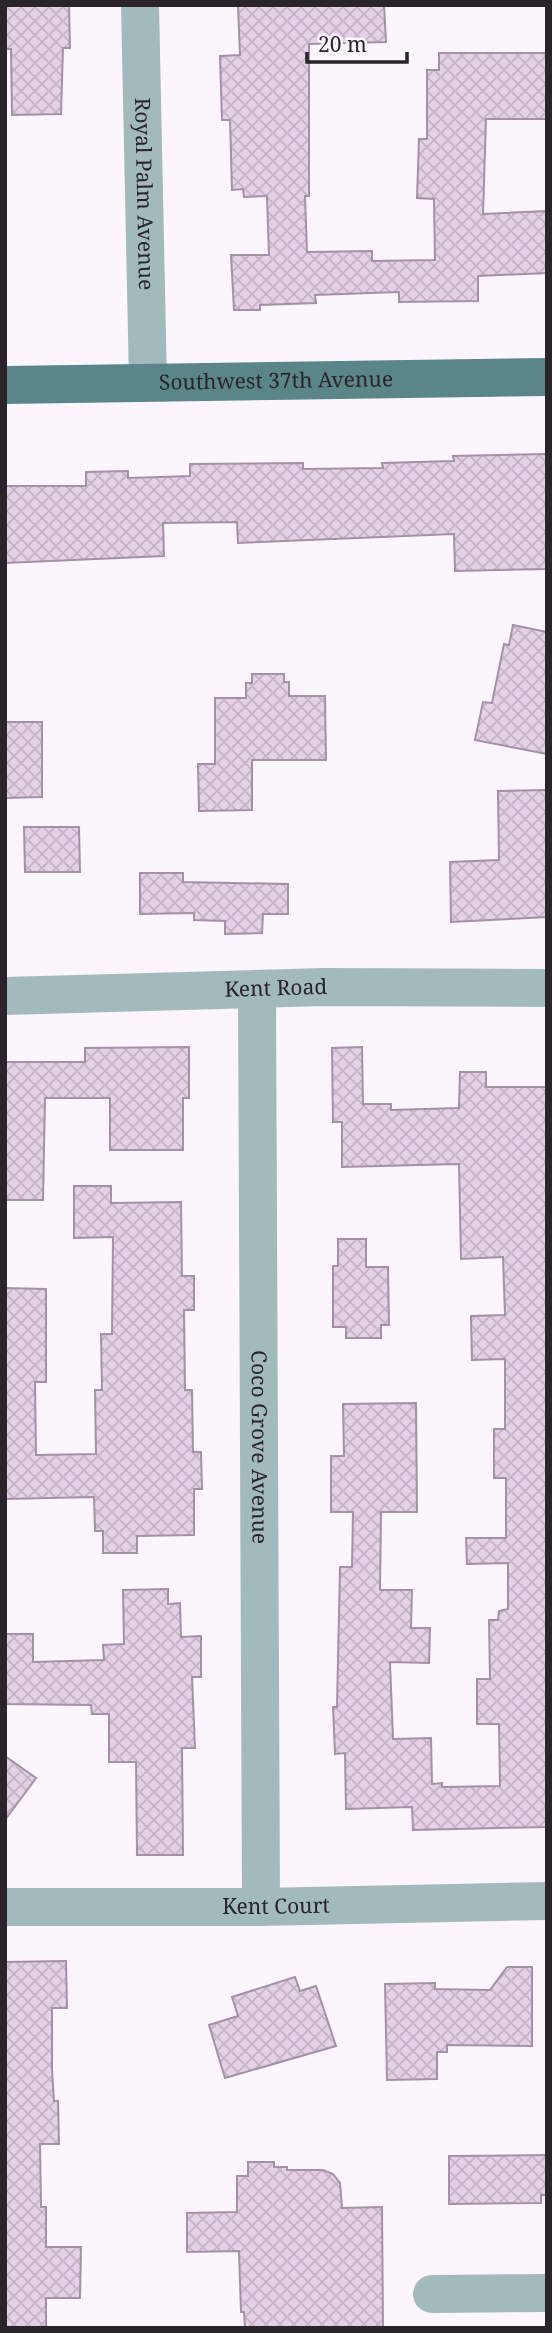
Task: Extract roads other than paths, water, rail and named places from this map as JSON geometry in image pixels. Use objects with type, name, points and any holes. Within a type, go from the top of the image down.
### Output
[{"type":"main road","name":"Southwest 37th Avenue","points":[[5,385],[547,377]]},
{"type":"street","name":"Royal Palm Avenue","points":[[140,5],[148,382]]},
{"type":"street","name":"Kent Road","points":[[5,996],[257,989],[547,988]]},
{"type":"street","name":"Coco Grove Avenue","points":[[257,989],[261,1908]]},
{"type":"street","name":"Kent Court","points":[[5,1907],[261,1908],[547,1901]]},
{"type":"street","points":[[432,2294],[547,2293]]}]
